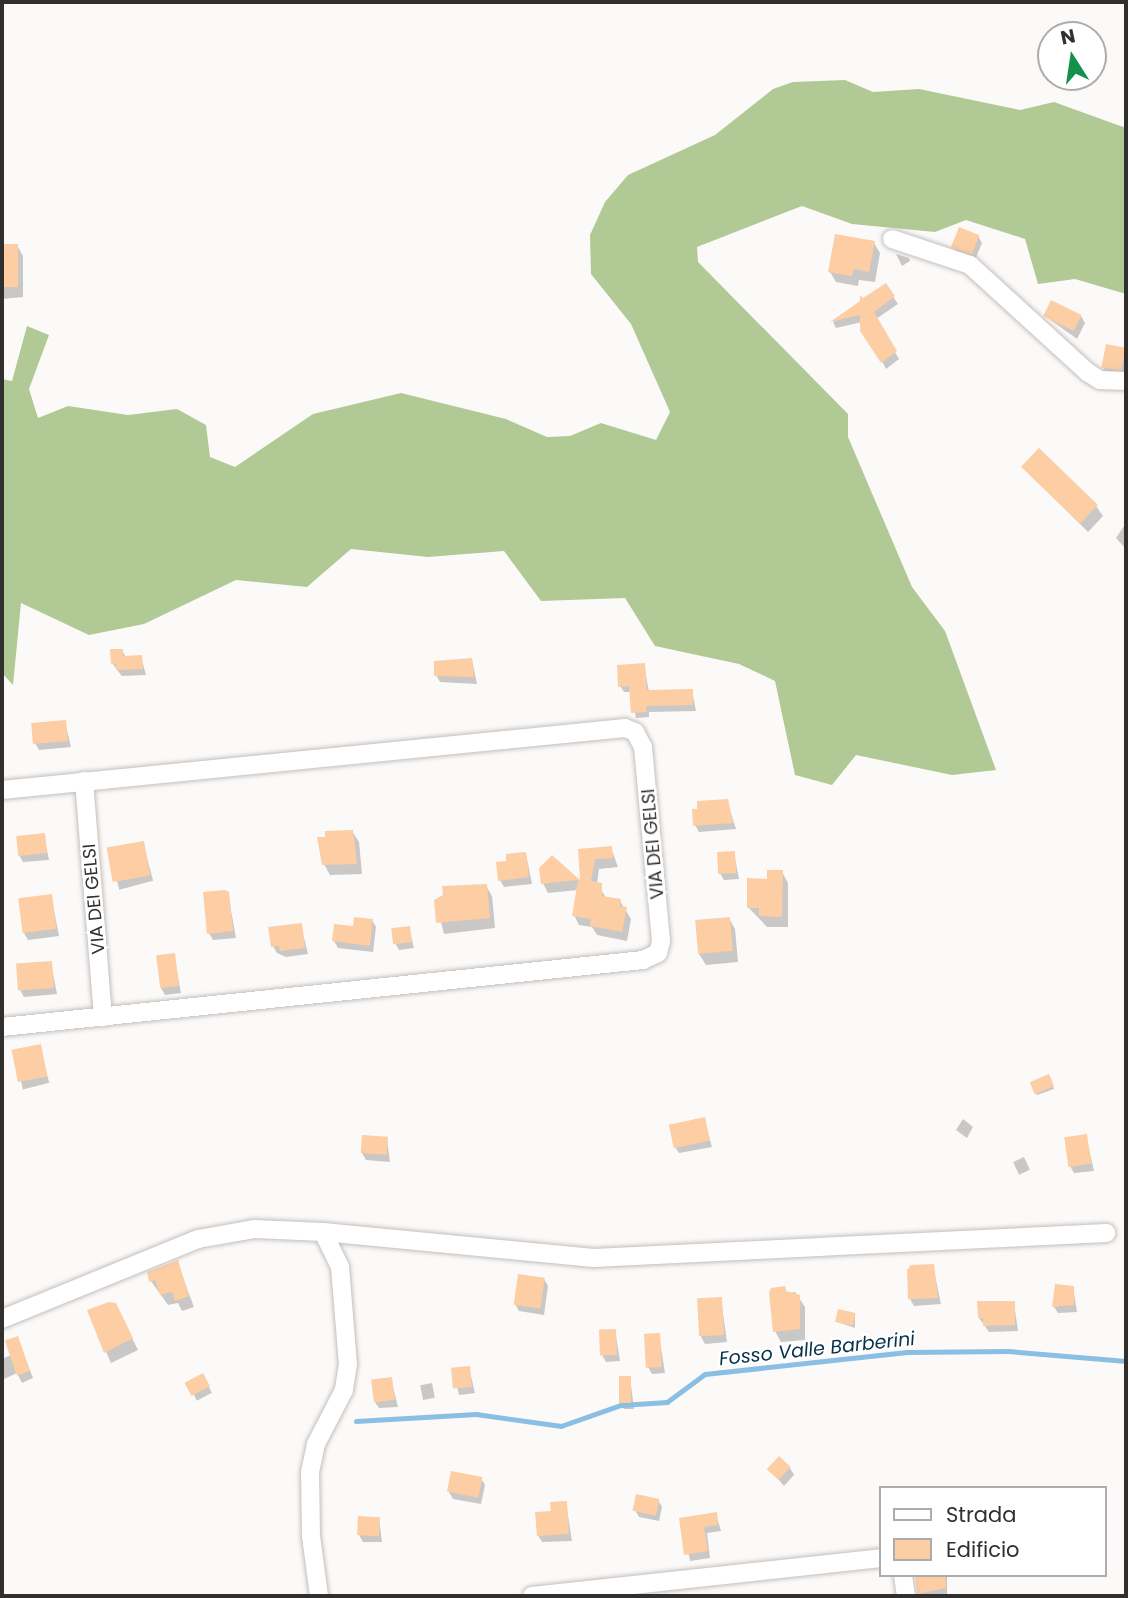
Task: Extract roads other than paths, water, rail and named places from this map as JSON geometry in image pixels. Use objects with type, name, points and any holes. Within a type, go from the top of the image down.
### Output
[{"type":"street","points":[[892,239],[963,261],[1017,304],[1087,372],[1100,380],[1126,381]]},
{"type":"street","name":"VIA DEI GELSI","points":[[2,790],[631,730],[643,747],[662,936],[658,953],[643,960],[2,1027]]},
{"type":"street","name":"VIA DEI GELSI","points":[[84,781],[103,1017]]},
{"type":"street","points":[[2,1319],[198,1239],[255,1229],[323,1232],[585,1258],[1106,1233]]},
{"type":"street","points":[[319,1596],[311,1536],[310,1472],[316,1444],[344,1390],[348,1354],[340,1267],[323,1232]]},
{"type":"street","points":[[531,1596],[880,1558]]},
{"type":"street","points":[[904,1577],[906,1596]]},
{"type":"waterway","name":"Fosso Valle Barberini","points":[[356,1421],[476,1414],[561,1426],[621,1405],[667,1402],[705,1374],[907,1352],[1008,1351],[1126,1361]]}]
